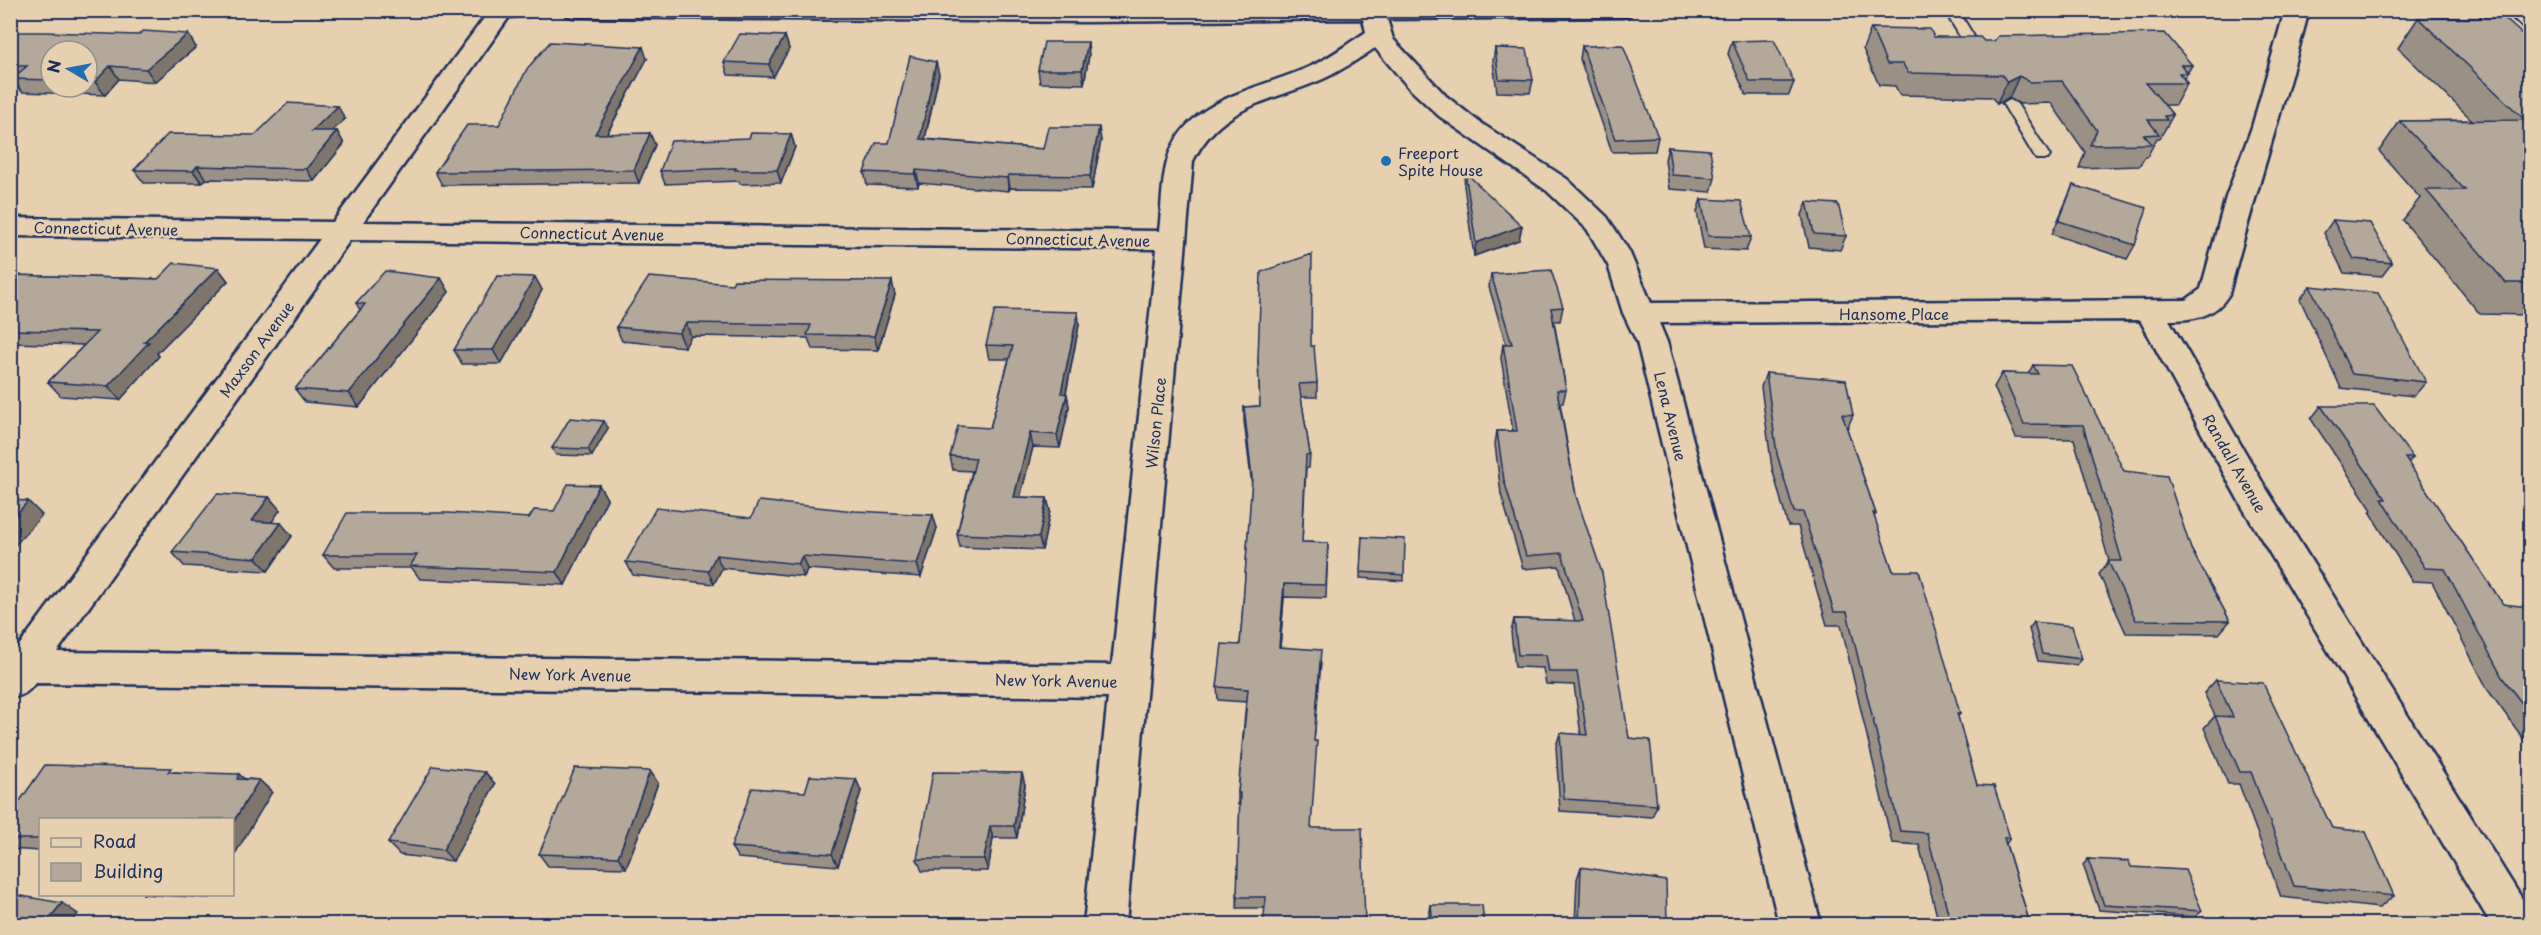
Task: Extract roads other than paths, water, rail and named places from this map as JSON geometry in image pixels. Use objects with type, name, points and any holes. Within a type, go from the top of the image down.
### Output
[{"type":"street","name":"Maxson Avenue","points":[[15,674],[502,10]]},
{"type":"street","points":[[512,10],[531,10]]},
{"type":"street","points":[[574,10],[1375,19],[1622,10]]},
{"type":"street","points":[[2150,312],[2193,310],[2214,294],[2240,197],[2265,127],[2297,10]]},
{"type":"street","points":[[2487,10],[2530,49]]},
{"type":"street","name":"Wilson Place","points":[[1105,924],[1180,161],[1188,141],[1199,127],[1230,105],[1316,73],[1375,19]]},
{"type":"street","name":"Lena Avenue","points":[[1375,19],[1413,78],[1442,106],[1480,134],[1533,166],[1580,205],[1598,224],[1622,259],[1638,313],[1652,342],[1800,924]]},
{"type":"street","name":"Connecticut Avenue","points":[[10,227],[1174,240]]},
{"type":"street","name":"Hansome Place","points":[[1638,313],[2150,312]]},
{"type":"street","name":"Randall Avenue","points":[[2150,312],[2252,494],[2514,924]]},
{"type":"street","name":"New York Avenue","points":[[15,674],[1129,681]]},
{"type":"lane","points":[[1951,10],[1980,58]]},
{"type":"lane","points":[[2010,104],[2042,156]]},
{"type":"place","name":"Freeport Spite House","points":[[1386,161]]}]
